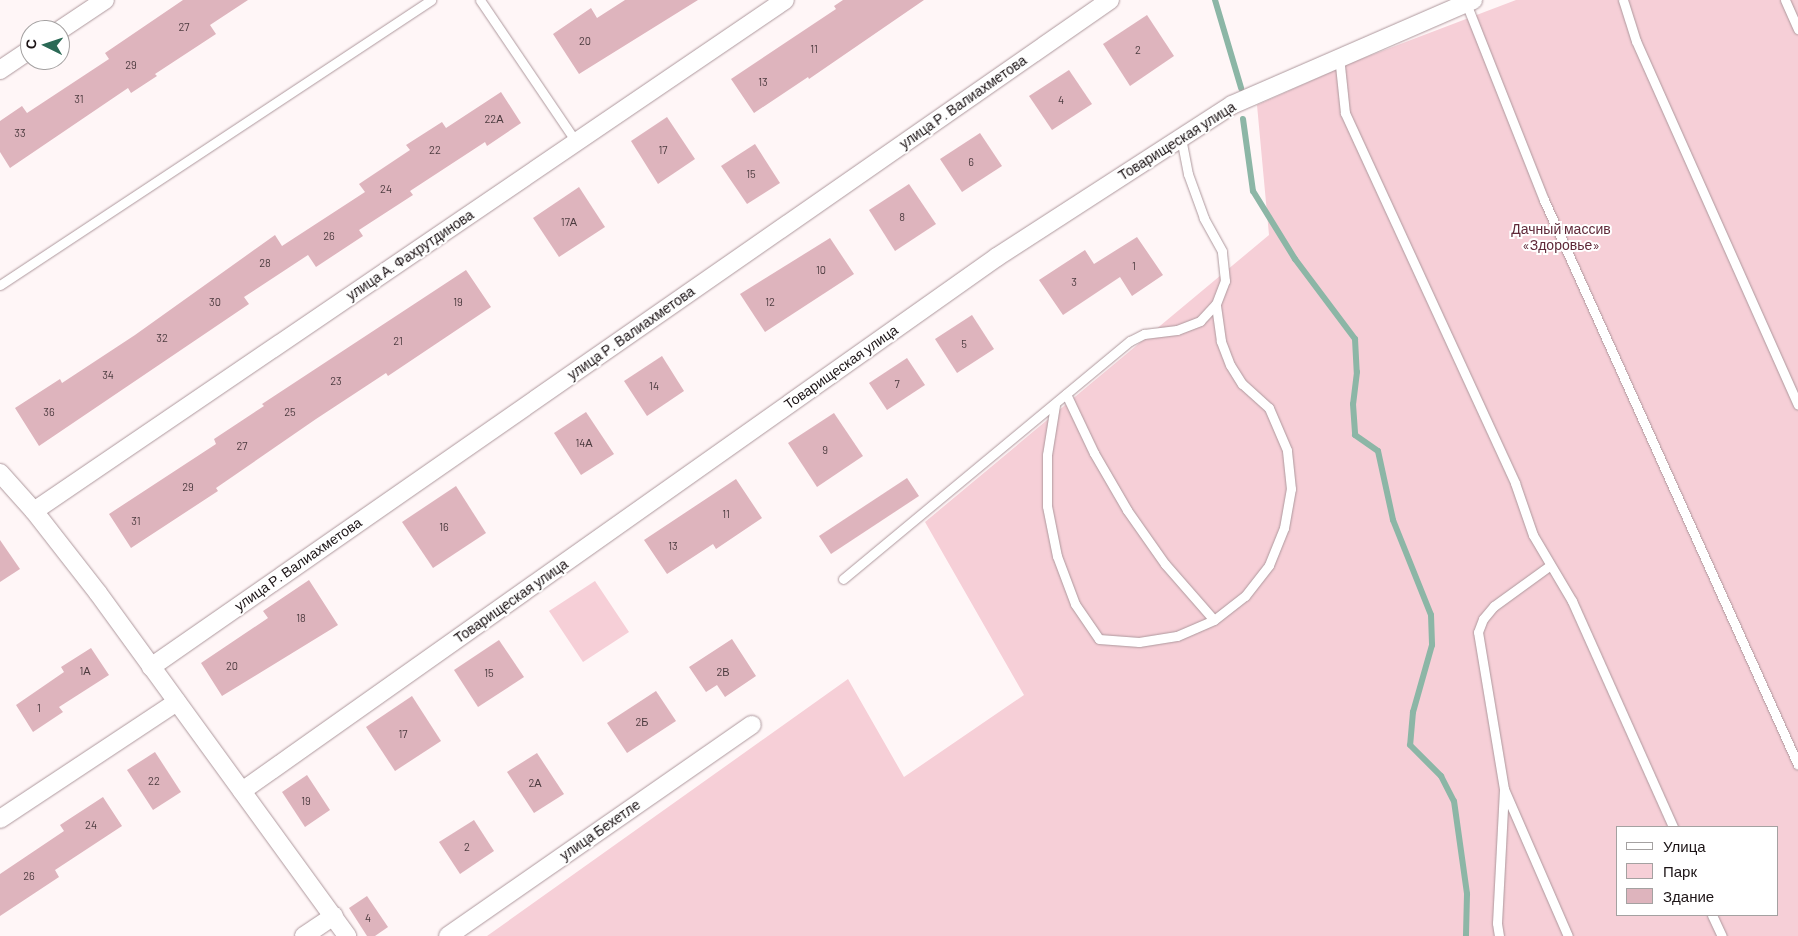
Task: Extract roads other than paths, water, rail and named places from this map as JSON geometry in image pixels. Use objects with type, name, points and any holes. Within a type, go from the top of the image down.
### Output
[{"type":"street","points":[[70,23],[105,0]]},
{"type":"street","name":"улица А. Фахрутдинова","points":[[34,510],[785,0]]},
{"type":"street","name":"улица Р. Валиахметова","points":[[151,667],[1110,0]]},
{"type":"street","name":"Товарищеская улица","points":[[242,791],[997,257],[1232,105],[1339,56],[1469,1]]},
{"type":"street","points":[[0,70],[20,57]]},
{"type":"street","points":[[3,481],[34,510],[177,702],[347,936]]},
{"type":"street","points":[[0,820],[177,702]]},
{"type":"street","name":"улица Бехетле","points":[[448,936],[752,724]]},
{"type":"street","points":[[304,936],[334,916]]},
{"type":"lane","points":[[0,285],[431,0]]},
{"type":"lane","points":[[480,0],[576,142]]},
{"type":"lane","points":[[1623,0],[1636,41],[1798,405]]},
{"type":"lane","points":[[1785,0],[1798,29]]},
{"type":"lane","points":[[1469,1],[1544,200],[1798,765]]},
{"type":"lane","points":[[1339,56],[1345,113],[1515,483],[1533,535],[1549,566],[1572,601],[1673,826]]},
{"type":"lane","points":[[843,579],[1130,341],[1144,334],[1177,330],[1200,321],[1216,304],[1225,280],[1222,251],[1204,218],[1188,174],[1181,138]]},
{"type":"lane","points":[[1055,404],[1046,455],[1047,506],[1055,548],[1075,604],[1099,639],[1139,642],[1177,636],[1214,620],[1245,596],[1269,565],[1284,528],[1291,489],[1287,450],[1269,408],[1242,384],[1230,365],[1221,341],[1216,304]]},
{"type":"lane","points":[[1066,394],[1094,454],[1127,510],[1165,564],[1214,620]]},
{"type":"lane","points":[[1499,936],[1497,923],[1504,789],[1478,632],[1483,618],[1494,606],[1549,566]]},
{"type":"lane","points":[[1504,789],[1568,936]]},
{"type":"lane","points":[[1712,916],[1722,936]]},
{"type":"waterway","points":[[1215,0],[1241,88]]},
{"type":"waterway","points":[[1243,119],[1253,191],[1295,259],[1355,339],[1357,372],[1353,404],[1355,435],[1378,451],[1393,520],[1431,615],[1432,645],[1413,712],[1410,745],[1441,776],[1454,801],[1467,894],[1466,936]]},
{"type":"park label","name":"Дачный массив «Здоровье»","points":[[1561,237]]}]
